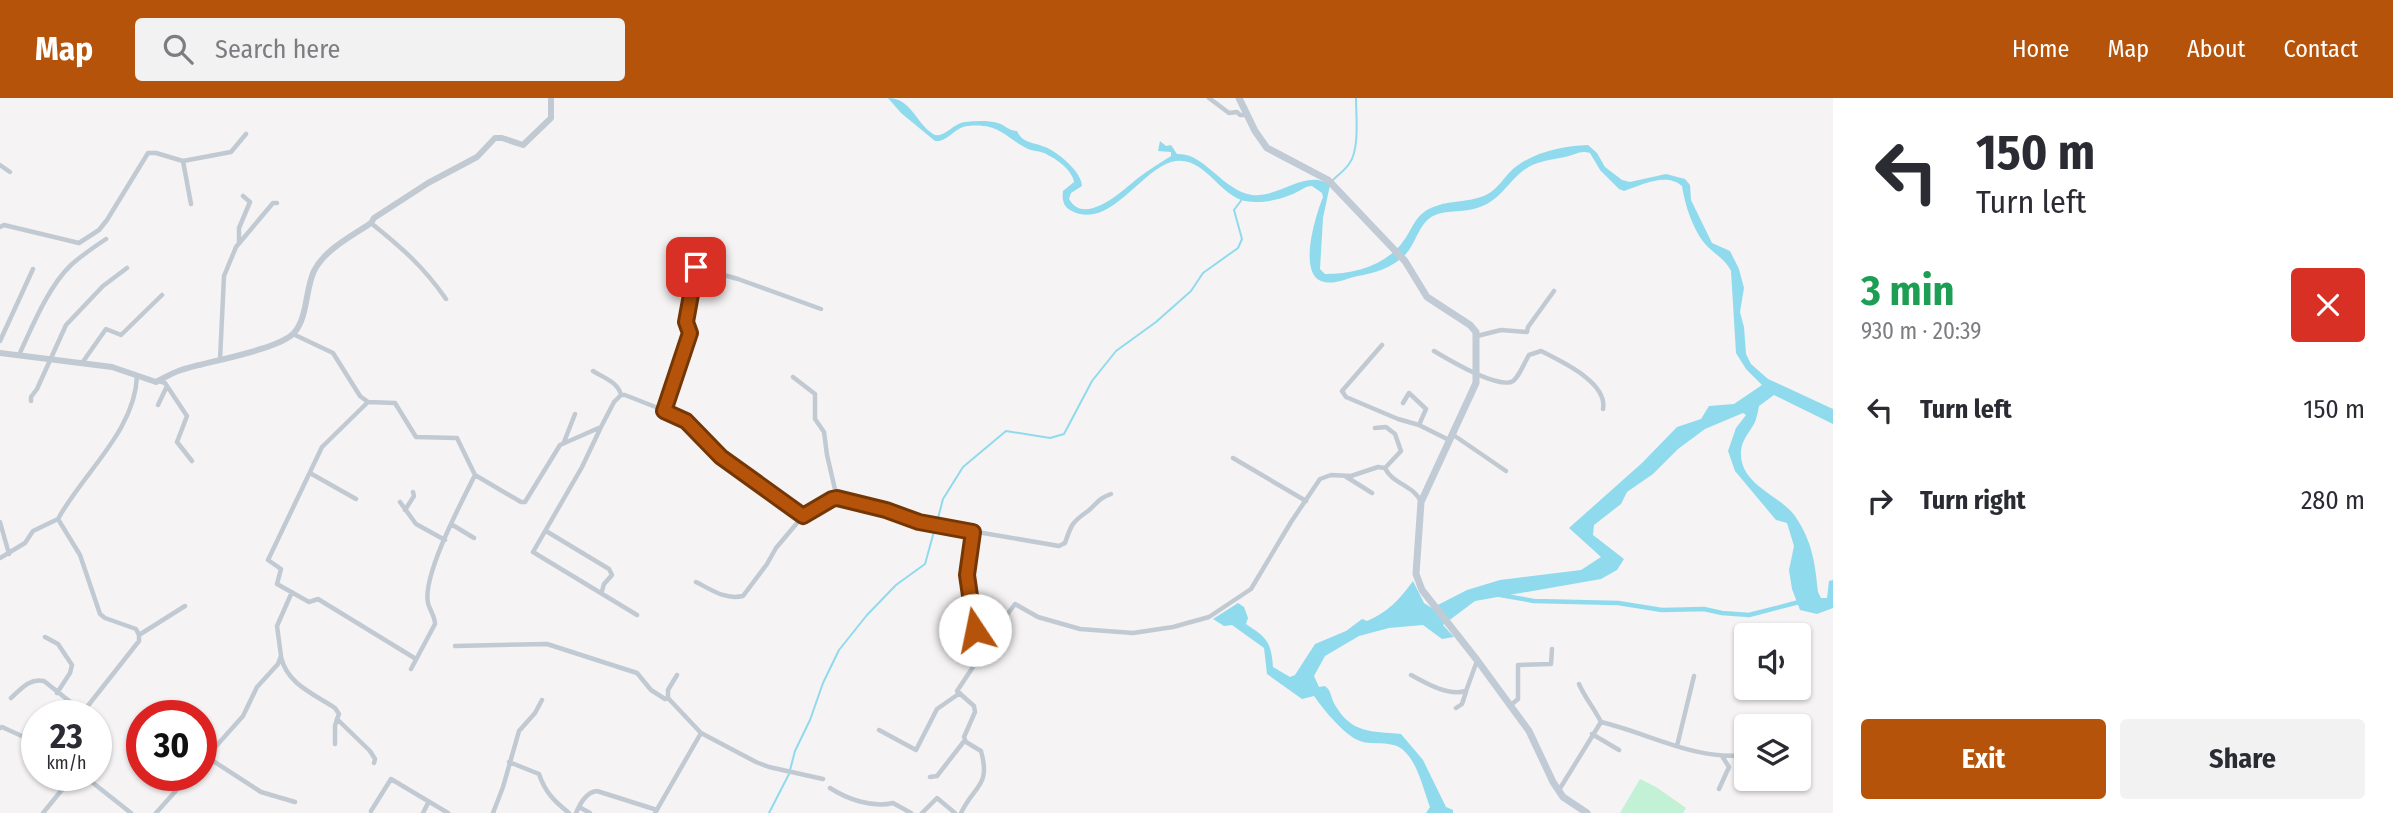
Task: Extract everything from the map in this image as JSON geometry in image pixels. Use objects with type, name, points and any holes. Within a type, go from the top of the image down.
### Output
[{"type":"main road","points":[[1239,98],[1268,148],[1328,180],[1405,261],[1427,297],[1470,325],[1476,332],[1476,383],[1421,502],[1416,574],[1422,590],[1529,731],[1563,797],[1587,813]]},
{"type":"street","points":[[158,381],[178,371],[246,353],[293,334],[304,310],[314,271],[329,252],[372,223],[374,218],[428,183],[477,157],[495,138],[523,145],[551,118],[551,98]]},
{"type":"street","points":[[1209,98],[1229,113],[1248,115]]},
{"type":"street","points":[[0,226],[79,243],[99,230],[107,220],[148,153],[183,161],[231,152],[246,134]]},
{"type":"street","points":[[183,161],[191,204]]},
{"type":"street","points":[[0,165],[10,172]]},
{"type":"street","points":[[239,244],[239,228],[250,202],[243,196]]},
{"type":"street","points":[[220,360],[224,276],[239,244],[273,203],[276,203]]},
{"type":"street","points":[[372,223],[420,265],[446,299]]},
{"type":"street","points":[[19,356],[34,322],[63,274],[88,250],[106,239]]},
{"type":"street","points":[[664,411],[690,333],[686,322],[699,252]]},
{"type":"street","points":[[696,267],[821,309]]},
{"type":"street","points":[[31,401],[66,324],[103,286],[127,268]]},
{"type":"street","points":[[0,341],[33,269]]},
{"type":"street","points":[[1476,336],[1502,330],[1527,332],[1554,291]]},
{"type":"street","points":[[82,364],[106,329],[121,335],[162,295]]},
{"type":"street","points":[[293,334],[333,353],[360,396],[369,402],[395,403],[416,437],[457,438],[475,475],[525,502],[553,455],[564,443],[575,414]]},
{"type":"street","points":[[1382,345],[1342,391],[1346,397],[1450,437],[1506,471]]},
{"type":"street","points":[[1434,351],[1476,376],[1512,382],[1529,355],[1541,351],[1570,366],[1590,381],[1601,392],[1603,409]]},
{"type":"street","points":[[0,353],[112,367],[167,386],[187,416],[177,442],[192,461]]},
{"type":"street","points":[[593,371],[614,383],[621,395]]},
{"type":"street","points":[[0,558],[24,543],[33,531],[58,519],[126,419],[137,390],[137,376]]},
{"type":"street","points":[[793,377],[815,394],[815,419],[824,432],[837,498]]},
{"type":"street","points":[[158,405],[167,386]]},
{"type":"street","points":[[1403,403],[1409,393],[1426,409],[1419,425]]},
{"type":"street","points":[[621,395],[686,421],[721,457],[803,516]]},
{"type":"street","points":[[621,395],[614,402],[582,467],[533,552],[637,615]]},
{"type":"street","points":[[369,402],[322,447],[268,560],[281,569],[277,584],[309,602],[318,598],[416,659]]},
{"type":"street","points":[[564,443],[601,427]]},
{"type":"street","points":[[1375,428],[1386,427],[1395,434],[1401,451],[1385,468]]},
{"type":"street","points":[[1233,458],[1306,501]]},
{"type":"street","points":[[979,647],[992,635],[1015,604],[1038,617],[1080,629],[1133,633],[1173,627],[1209,617],[1251,589],[1290,522],[1320,479],[1378,467],[1385,468]]},
{"type":"street","points":[[1385,468],[1389,476],[1418,495],[1421,502]]},
{"type":"street","points":[[310,473],[356,499]]},
{"type":"street","points":[[411,669],[435,624],[435,617],[428,604],[436,559],[475,475]]},
{"type":"street","points":[[1344,476],[1372,493]]},
{"type":"street","points":[[405,511],[414,496],[413,492]]},
{"type":"street","points":[[696,582],[723,596],[743,596],[776,548],[803,516],[832,499],[886,510],[919,522],[1059,546],[1065,543],[1071,524],[1079,516],[1089,510],[1099,498],[1111,495]]},
{"type":"street","points":[[400,502],[416,524],[445,540]]},
{"type":"street","points":[[11,698],[30,681],[44,681],[83,712],[139,641],[136,629],[100,614],[80,555],[58,519]]},
{"type":"street","points":[[0,522],[9,554]]},
{"type":"street","points":[[451,524],[474,538]]},
{"type":"street","points":[[545,530],[609,569],[612,575],[602,591]]},
{"type":"street","points":[[930,777],[937,776],[965,740],[975,712],[974,706],[957,691],[973,667],[979,647],[971,613],[967,575],[973,532]]},
{"type":"street","points":[[292,592],[277,626],[281,656],[287,674],[294,682],[335,708],[339,714],[335,726],[335,744]]},
{"type":"street","points":[[139,635],[185,606]]},
{"type":"street","points":[[45,636],[58,644],[72,665],[58,693]]},
{"type":"street","points":[[455,646],[547,643],[637,673],[651,690],[665,699],[668,698],[701,733],[756,762],[823,779]]},
{"type":"street","points":[[1511,705],[1517,699],[1518,665],[1551,664],[1552,649]]},
{"type":"street","points":[[217,746],[243,716],[257,687],[278,664],[281,656]]},
{"type":"street","points":[[1456,708],[1462,704],[1477,660]]},
{"type":"street","points":[[668,698],[668,690],[677,675]]},
{"type":"street","points":[[1411,675],[1445,690],[1466,691]]},
{"type":"street","points":[[1677,746],[1694,676]]},
{"type":"street","points":[[1579,684],[1601,722]]},
{"type":"street","points":[[879,730],[916,750],[937,709],[960,693]]},
{"type":"street","points":[[493,813],[519,731],[535,713],[542,700]]},
{"type":"street","points":[[337,719],[370,751],[374,763]]},
{"type":"street","points":[[1601,722],[1677,746],[1734,755]]},
{"type":"street","points":[[1559,790],[1601,722]]},
{"type":"street","points":[[0,729],[2,727],[21,735]]},
{"type":"street","points":[[576,813],[592,792],[597,791],[656,811],[701,733]]},
{"type":"street","points":[[1592,734],[1619,750]]},
{"type":"street","points":[[961,813],[983,781],[985,771],[981,751],[965,740]]},
{"type":"street","points":[[1719,789],[1729,767],[1722,755]]},
{"type":"street","points":[[509,762],[539,774],[543,788],[551,799],[569,813]]},
{"type":"street","points":[[217,763],[261,792],[295,802]]},
{"type":"street","points":[[372,811],[391,779],[448,813]]},
{"type":"street","points":[[830,788],[853,800],[885,805],[893,803],[911,813]]},
{"type":"street","points":[[43,813],[61,791]]},
{"type":"street","points":[[103,791],[131,813]]},
{"type":"street","points":[[156,813],[176,791]]},
{"type":"street","points":[[922,813],[937,798],[956,813]]},
{"type":"street","points":[[423,813],[428,803]]},
{"type":"street","points":[[579,807],[590,813]]},
{"type":"green space","points":[[1640,779],[1686,808],[1683,813],[1620,813]]},
{"type":"water","points":[[888,98],[908,106],[933,134],[941,135],[961,123],[973,121],[990,121],[1017,131],[1026,140],[1041,145],[1068,163],[1078,175],[1082,186],[1071,193],[1069,199],[1076,207],[1084,209],[1104,204],[1171,156],[1171,152],[1158,151],[1160,141],[1166,146],[1171,145],[1177,154],[1196,159],[1241,192],[1252,195],[1262,195],[1302,181],[1321,181],[1330,185],[1323,218],[1320,269],[1325,274],[1357,270],[1377,263],[1395,251],[1424,212],[1438,205],[1486,195],[1521,163],[1549,151],[1588,145],[1597,153],[1605,167],[1622,180],[1630,182],[1666,174],[1685,179],[1690,185],[1691,200],[1712,243],[1730,251],[1739,269],[1744,288],[1740,312],[1746,354],[1751,364],[1768,379],[1833,409],[1833,424],[1774,395],[1759,406],[1755,422],[1741,451],[1742,463],[1753,481],[1788,508],[1801,525],[1812,552],[1821,598],[1827,598],[1829,581],[1833,580],[1833,608],[1817,614],[1800,610],[1792,589],[1789,570],[1794,546],[1787,523],[1776,520],[1735,471],[1728,451],[1736,428],[1746,415],[1743,413],[1705,429],[1678,449],[1653,474],[1627,492],[1621,504],[1594,525],[1593,535],[1624,559],[1617,570],[1601,579],[1475,601],[1443,625],[1454,637],[1442,639],[1423,625],[1389,628],[1359,636],[1325,656],[1314,676],[1319,687],[1325,686],[1329,690],[1341,714],[1363,729],[1401,734],[1423,760],[1446,807],[1453,810],[1453,813],[1426,813],[1430,807],[1408,754],[1397,746],[1365,742],[1348,734],[1314,696],[1302,699],[1267,674],[1264,648],[1232,625],[1224,626],[1213,619],[1238,603],[1244,607],[1248,618],[1246,624],[1267,641],[1273,667],[1290,677],[1295,675],[1315,644],[1346,631],[1362,619],[1367,621],[1381,613],[1398,599],[1413,581],[1424,603],[1432,608],[1467,590],[1500,580],[1581,570],[1601,557],[1569,528],[1642,463],[1677,427],[1701,419],[1709,406],[1734,404],[1762,385],[1746,369],[1736,353],[1731,271],[1698,234],[1682,186],[1669,180],[1661,180],[1624,191],[1600,170],[1590,153],[1586,152],[1544,161],[1524,170],[1487,204],[1475,209],[1444,212],[1428,219],[1409,250],[1389,267],[1331,283],[1314,276],[1311,266],[1311,242],[1323,197],[1322,193],[1312,186],[1276,200],[1245,201],[1235,197],[1192,163],[1171,162],[1159,168],[1110,207],[1084,215],[1070,210],[1064,204],[1063,191],[1074,182],[1073,177],[1067,168],[1053,158],[1028,149],[1001,132],[987,127],[963,127],[940,141],[935,141],[901,113]]},
{"type":"waterway","points":[[1333,180],[1349,164],[1355,150],[1356,98]]},
{"type":"waterway","points":[[937,522],[943,499],[963,467],[1006,431],[1050,438],[1064,434],[1092,381],[1116,351],[1156,322],[1191,291],[1203,273],[1238,248],[1242,239],[1234,210],[1243,198]]},
{"type":"waterway","points":[[769,813],[789,774],[795,751],[839,650],[896,585],[925,564],[935,528]]},
{"type":"waterway","points":[[1500,595],[1534,601],[1618,603],[1662,610],[1704,609],[1749,615],[1803,601]]},
{"type":"route","points":[[696,267],[686,322],[690,333],[664,411],[681,417],[721,457],[803,516],[837,498],[886,510],[919,522],[973,532],[967,575],[975,630]]}]
